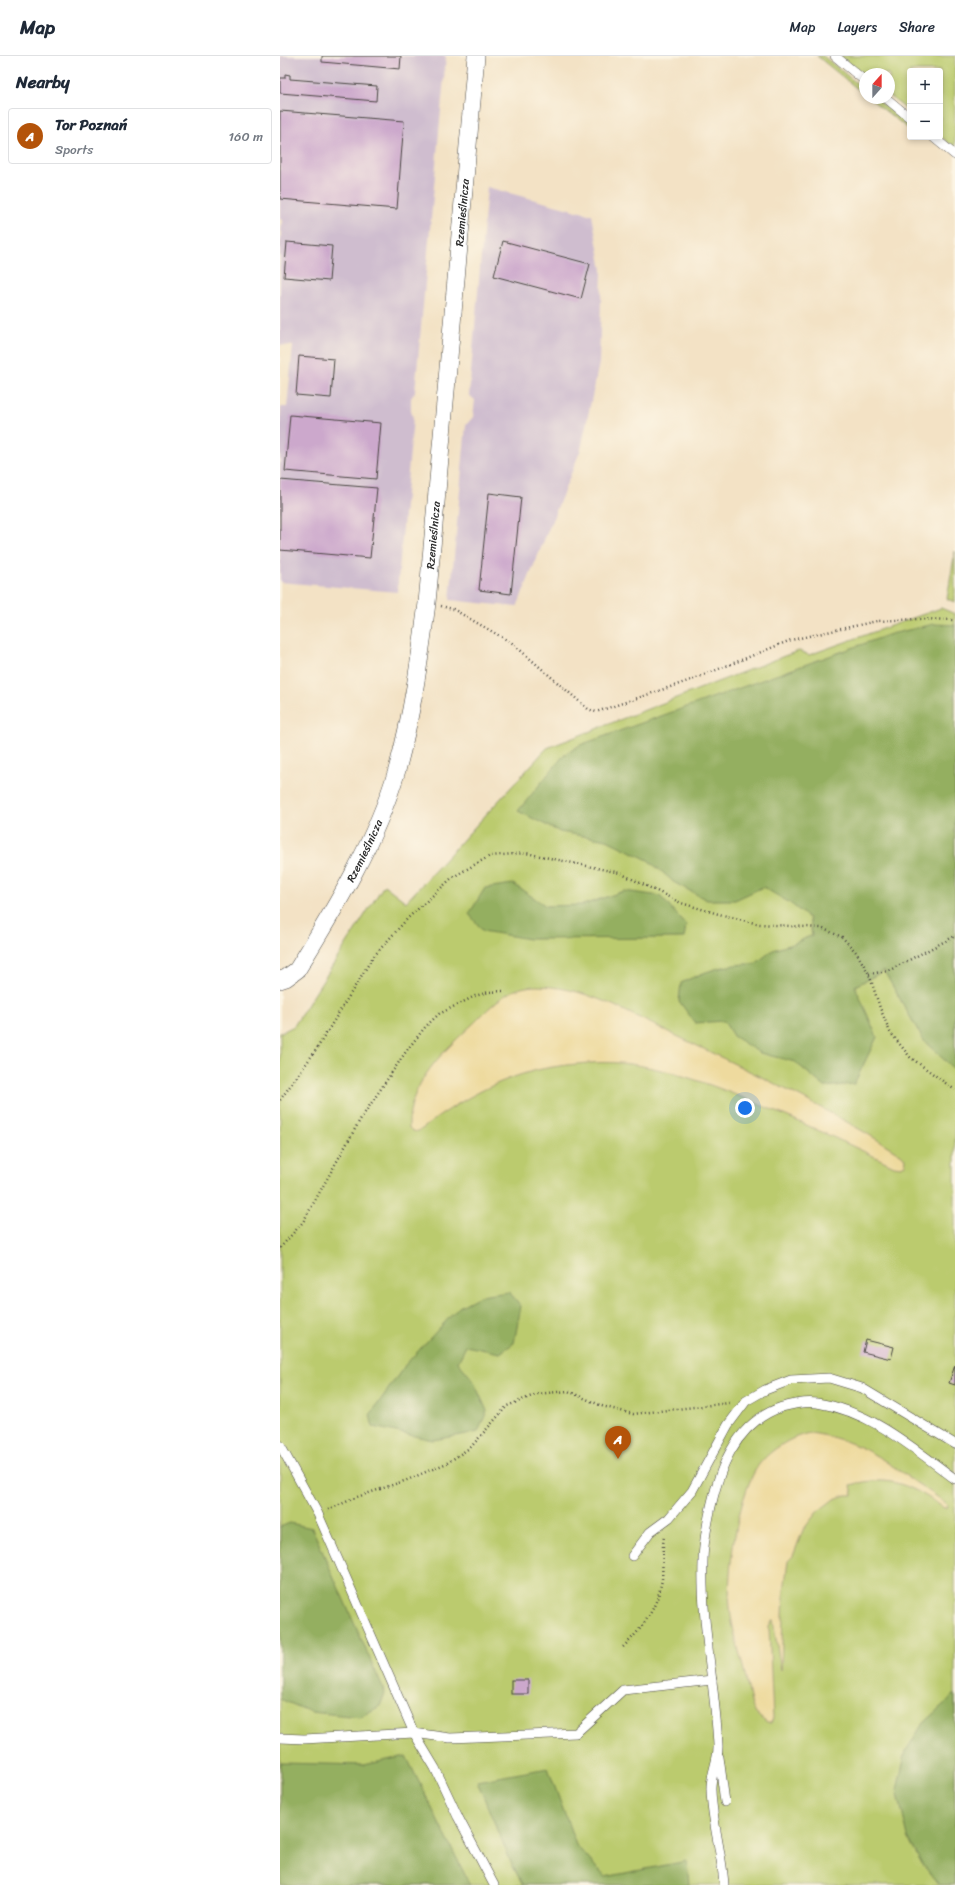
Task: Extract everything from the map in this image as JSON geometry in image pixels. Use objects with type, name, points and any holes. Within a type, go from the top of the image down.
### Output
[{"type":"street","name":"Rzemieślnicza","points":[[280,980],[286,978],[297,970],[348,884],[373,832],[396,771],[409,723],[419,668],[427,603],[476,56]]},
{"type":"lane","points":[[835,56],[859,76]]},
{"type":"lane","points":[[893,104],[907,116]]},
{"type":"lane","points":[[937,140],[955,155]]},
{"type":"lane","points":[[632,1556],[650,1532],[669,1518],[692,1491],[728,1425],[746,1401],[765,1390],[791,1380],[830,1378],[862,1388],[955,1444]]},
{"type":"lane","points":[[725,1802],[703,1594],[703,1560],[714,1492],[726,1458],[735,1443],[754,1422],[776,1409],[807,1402],[829,1406],[862,1417],[888,1429],[955,1479]]},
{"type":"lane","points":[[280,1445],[318,1514],[414,1733],[436,1768],[458,1817],[494,1885]]},
{"type":"lane","points":[[280,1738],[304,1739],[414,1733],[450,1738],[576,1733],[623,1690],[712,1680]]},
{"type":"lane","points":[[718,1747],[711,1789],[723,1865],[724,1885]]},
{"type":"path","points":[[427,603],[453,609],[512,643],[588,709],[596,712],[694,679],[791,640],[877,621],[918,619],[955,620]]},
{"type":"path","points":[[280,1100],[320,1043],[373,957],[408,918],[453,877],[490,856],[526,853],[620,873],[681,903],[716,913],[759,924],[821,928],[842,937],[856,952],[869,974],[880,1008],[890,1032],[910,1057],[955,1090]]},
{"type":"path","points":[[869,974],[888,971],[955,936]]},
{"type":"path","points":[[280,1248],[303,1222],[360,1120],[407,1050],[426,1026],[439,1014],[475,996],[489,992],[503,991]]},
{"type":"path","points":[[318,1514],[357,1497],[407,1480],[447,1464],[471,1447],[507,1406],[536,1394],[568,1392],[602,1406],[633,1414],[746,1401]]},
{"type":"path","points":[[623,1647],[646,1622],[657,1601],[662,1580],[664,1538],[669,1518]]},
{"type":"shaded area","points":[[280,56],[446,56],[415,392],[411,398],[413,418],[397,592],[280,582],[280,420],[281,407],[287,407],[293,346],[280,345],[280,247],[282,220],[280,219]]},
{"type":"shaded area","points":[[487,187],[592,215],[602,270],[599,363],[581,449],[517,607],[450,600],[466,425],[473,417],[475,400],[469,395]]},
{"type":"green space","points":[[817,56],[823,56],[859,85],[859,90]]},
{"type":"green space","points":[[839,56],[955,56],[955,148],[943,138],[943,68],[907,68],[907,110],[895,101],[895,68],[859,68],[859,72]]},
{"type":"green space","points":[[877,104],[882,104],[907,124],[907,128]]},
{"type":"green space","points":[[955,551],[955,602],[947,599]]},
{"type":"green space","points":[[941,608],[955,614],[955,1885],[280,1885],[280,1033],[294,1026],[384,885],[406,902],[547,748],[787,655],[799,651],[809,655]]},
{"type":"green space","points":[[934,624],[955,625],[955,1070],[924,1041],[884,971],[855,986],[877,1037],[854,1084],[825,1087],[795,1062],[760,1053],[733,1036],[724,1021],[695,1023],[679,1001],[681,983],[726,966],[755,964],[773,950],[795,943],[812,935],[809,918],[790,903],[763,887],[735,900],[707,900],[675,883],[648,860],[607,840],[560,832],[518,811],[564,755],[580,745],[891,634]]},
{"type":"green space","points":[[513,884],[546,906],[583,905],[624,891],[660,896],[686,925],[684,938],[529,939],[483,931],[469,914],[485,888]]},
{"type":"green space","points":[[509,1292],[521,1306],[514,1343],[500,1353],[466,1346],[458,1362],[473,1380],[487,1411],[478,1432],[433,1440],[373,1427],[370,1415],[406,1364],[459,1307],[480,1296]]},
{"type":"green space","points":[[290,1523],[312,1528],[385,1693],[380,1706],[360,1717],[311,1712],[280,1699],[280,1527]]},
{"type":"green space","points":[[955,1694],[955,1885],[939,1885],[920,1861],[908,1837],[897,1790],[906,1751],[923,1723]]},
{"type":"green space","points":[[406,1756],[470,1885],[280,1885],[280,1763],[364,1765]]},
{"type":"green space","points":[[548,1768],[576,1845],[605,1877],[687,1861],[689,1885],[523,1885],[512,1865],[477,1781]]},
{"type":"sand","points":[[539,986],[569,990],[597,998],[724,1059],[797,1095],[868,1134],[902,1155],[906,1160],[905,1165],[901,1167],[894,1166],[786,1116],[702,1082],[666,1071],[622,1063],[577,1064],[529,1072],[485,1089],[441,1115],[418,1131],[415,1132],[410,1129],[410,1112],[414,1096],[421,1082],[440,1056],[502,997],[513,991]]},
{"type":"sand","points":[[810,1433],[854,1444],[866,1450],[890,1464],[947,1505],[946,1508],[944,1508],[911,1488],[900,1484],[877,1481],[851,1485],[853,1495],[846,1495],[834,1499],[817,1512],[803,1530],[793,1556],[788,1561],[784,1591],[781,1670],[773,1620],[769,1627],[773,1718],[771,1723],[767,1723],[756,1714],[752,1706],[734,1632],[729,1593],[732,1557],[744,1498],[756,1469],[766,1457],[780,1446],[788,1441]]},
{"type":"building","points":[[322,56],[401,56],[400,69],[322,62]]},
{"type":"building","points":[[285,74],[290,75],[290,79],[377,86],[376,101],[280,93],[280,78],[285,78]]},
{"type":"building","points":[[280,111],[404,121],[397,209],[280,199]]},
{"type":"building","points":[[503,241],[590,264],[581,299],[494,276]]},
{"type":"building","points":[[287,242],[332,246],[329,281],[284,277]]},
{"type":"building","points":[[299,356],[334,359],[331,398],[296,395]]},
{"type":"building","points":[[290,415],[381,423],[376,479],[285,471]]},
{"type":"building","points":[[280,480],[377,488],[370,558],[280,550]]},
{"type":"building","points":[[489,493],[521,497],[511,594],[479,590]]},
{"type":"building","points":[[866,1340],[894,1347],[891,1359],[863,1352]]},
{"type":"building","points":[[955,1365],[955,1385],[949,1383]]},
{"type":"building","points":[[511,1680],[528,1680],[528,1694],[511,1694]]},
{"type":"place","name":"Tor Poznań","points":[[618,1459]]}]
